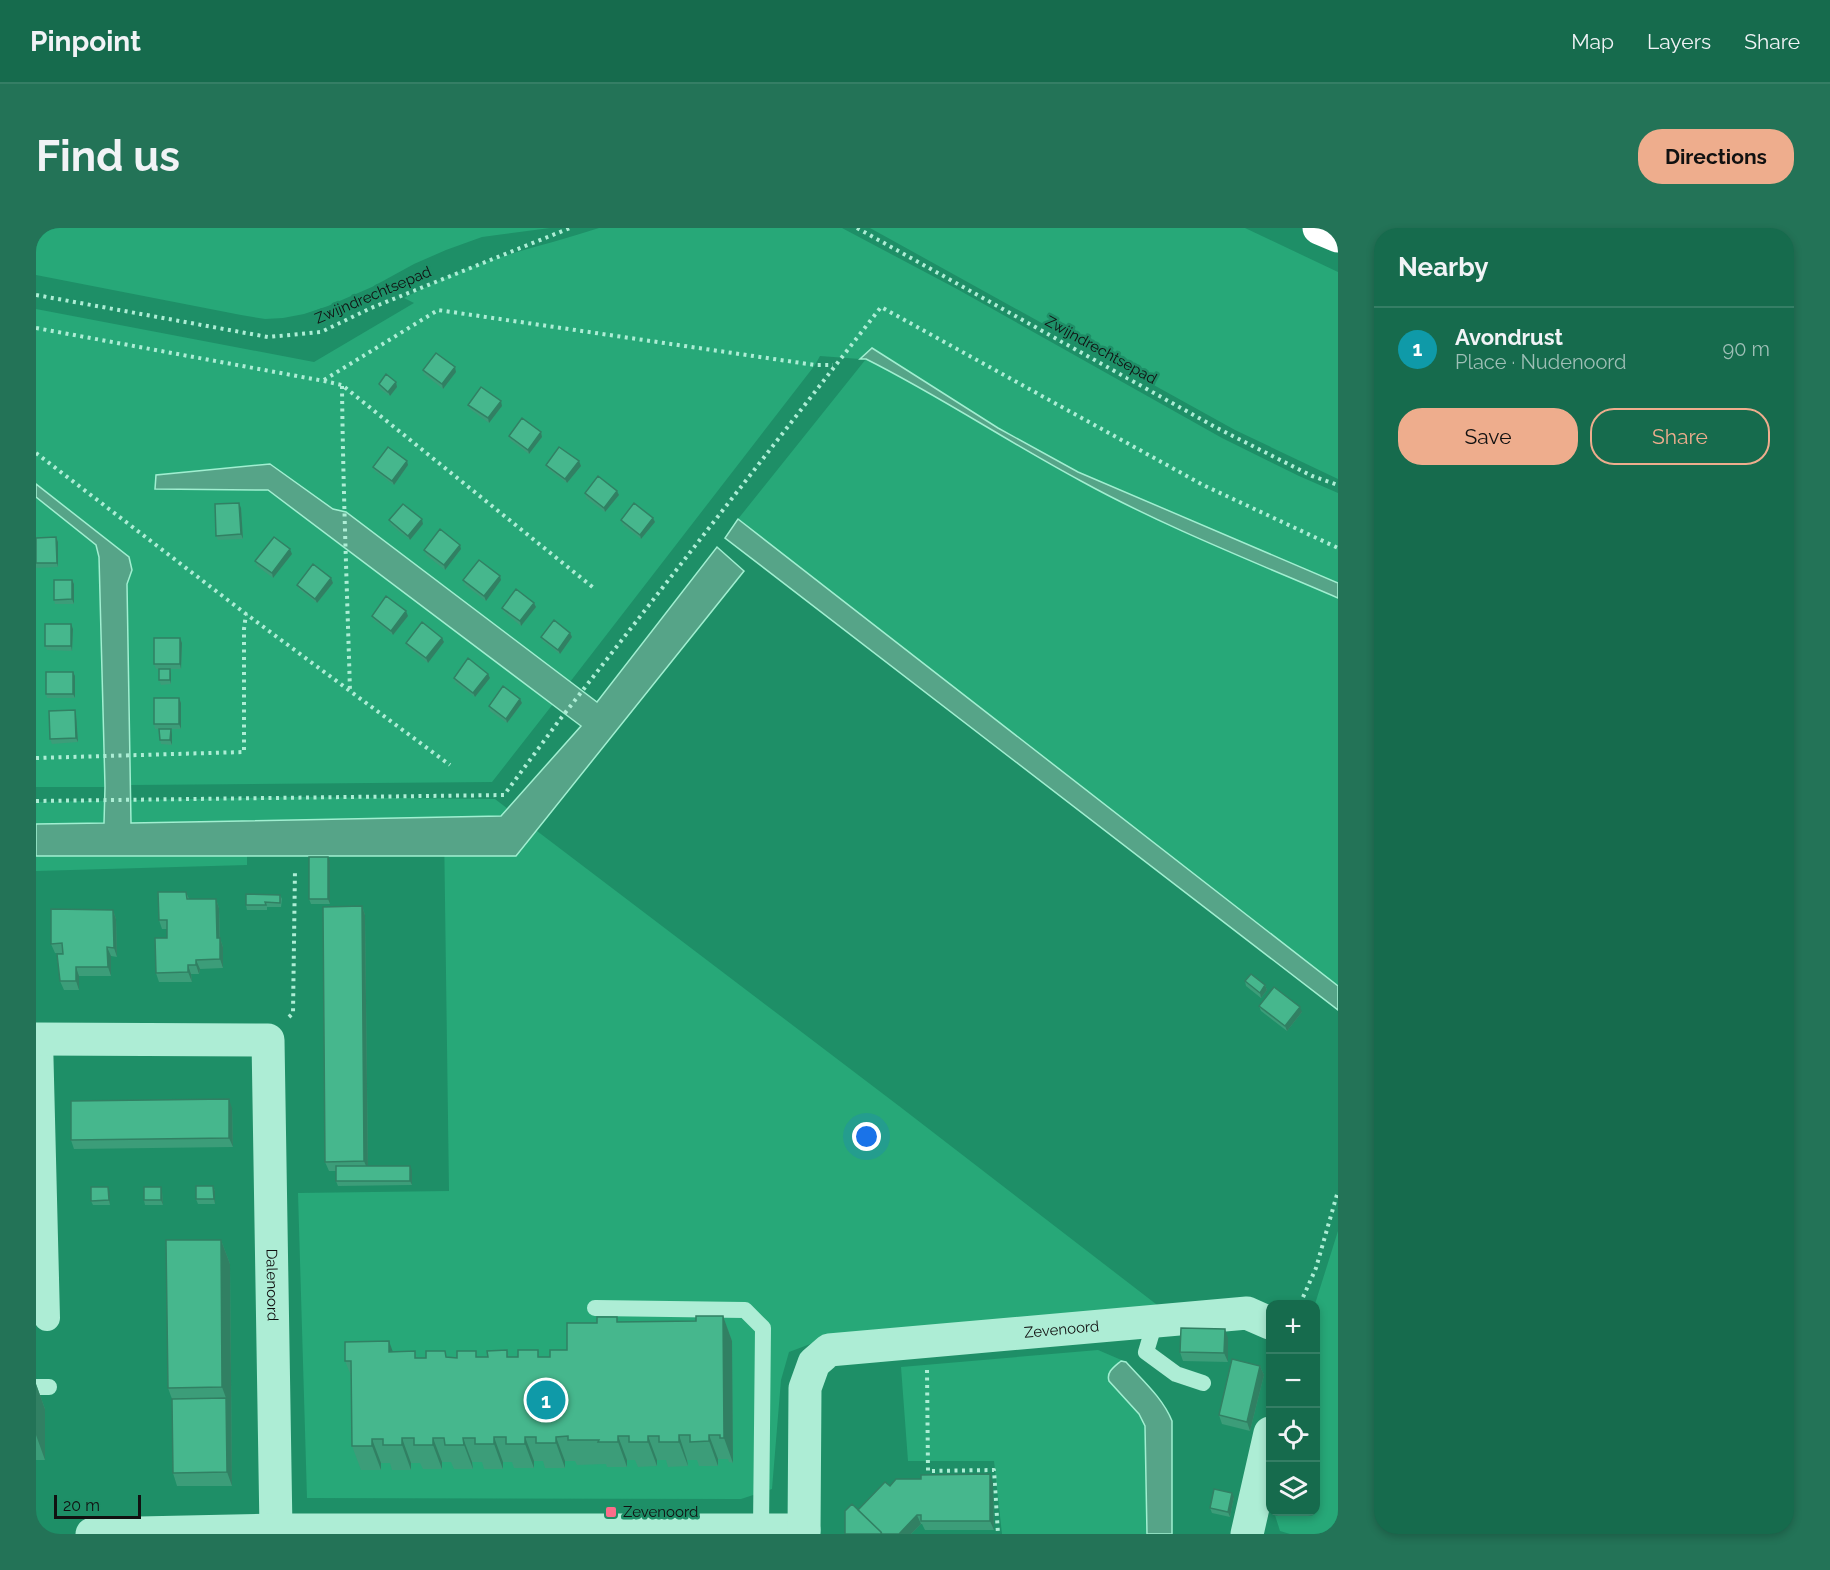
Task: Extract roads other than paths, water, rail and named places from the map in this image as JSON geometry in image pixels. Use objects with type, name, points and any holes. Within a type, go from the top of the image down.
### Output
[{"type":"highway","points":[[1319,228],[1338,236]]},
{"type":"street","name":"Dalenoord","points":[[38,1039],[268,1040],[276,1530]]},
{"type":"street","points":[[38,1039],[47,1318]]},
{"type":"street","name":"Zevenoord","points":[[804,1532],[805,1388],[814,1363],[829,1350],[1247,1313],[1266,1321]]},
{"type":"street","points":[[1247,1534],[1266,1451]]},
{"type":"street","points":[[92,1534],[276,1530],[761,1529],[804,1532]]},
{"type":"lane","points":[[595,1308],[745,1311],[763,1328],[761,1529]]},
{"type":"lane","points":[[1155,1322],[1146,1352],[1176,1374],[1203,1383]]},
{"type":"place","name":"Avondrust","points":[[546,1400]]},
{"type":"place","name":"Zevenoord","points":[[611,1512]]}]
